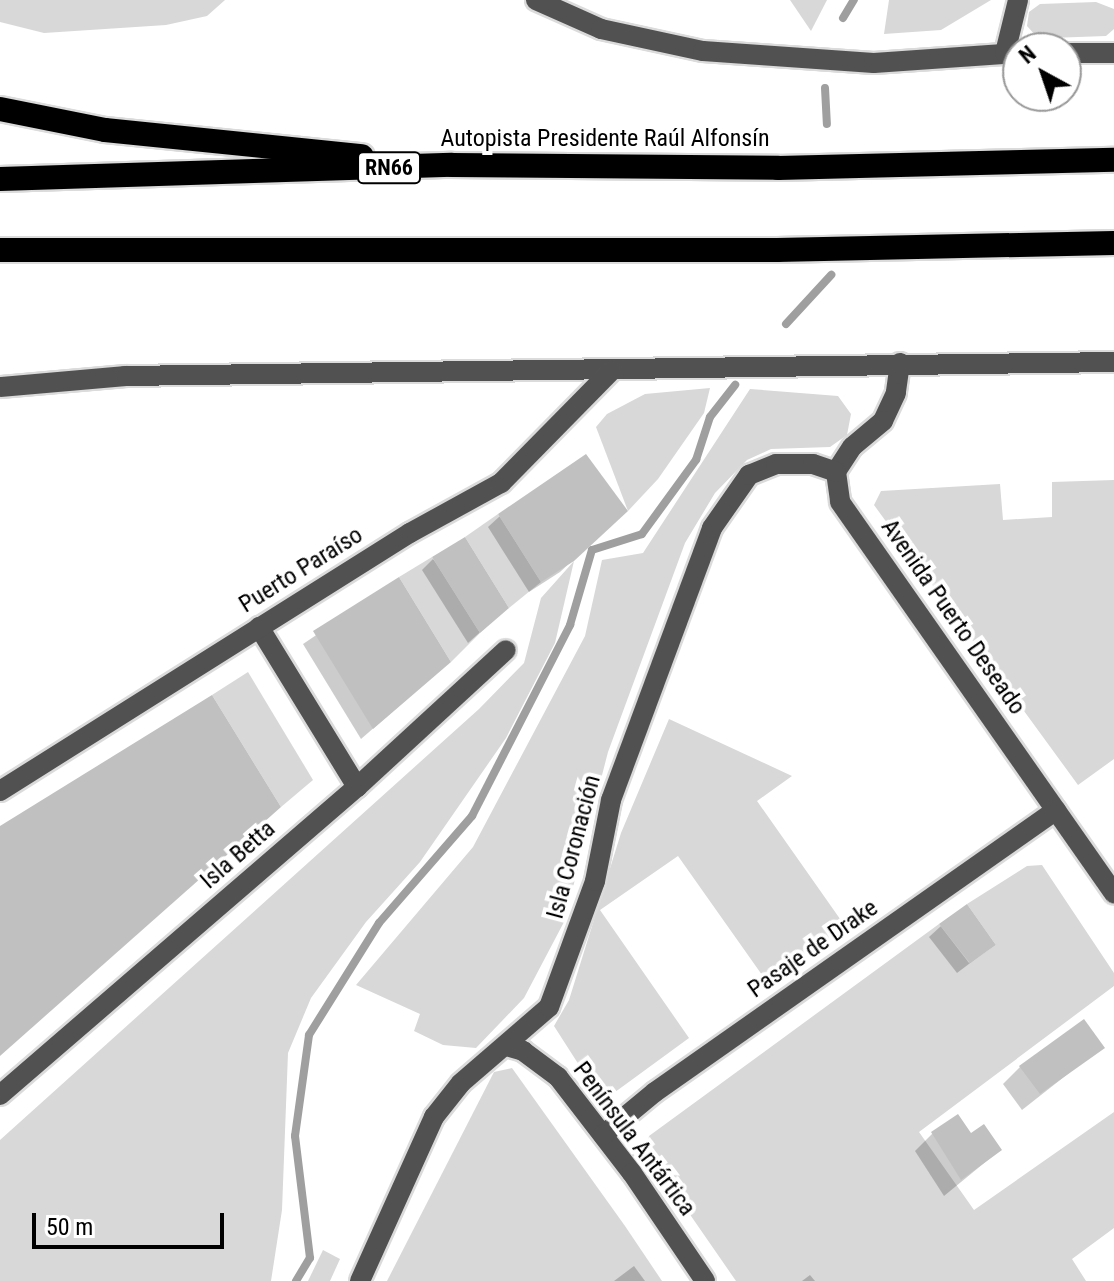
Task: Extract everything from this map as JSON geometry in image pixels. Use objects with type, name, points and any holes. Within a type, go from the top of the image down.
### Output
[{"type":"highway","points":[[0,109],[105,130],[452,165]]},
{"type":"highway","points":[[1049,161],[1114,153]]},
{"type":"highway","name":"Autopista Presidente Raúl Alfonsín","points":[[0,179],[452,165],[778,168],[1114,160]]},
{"type":"highway","points":[[5,252],[777,250],[1114,243]]},
{"type":"street","points":[[536,0],[601,29],[703,51],[874,63],[1002,54]]},
{"type":"street","points":[[1014,32],[1018,0]]},
{"type":"street","points":[[1082,53],[1114,53]]},
{"type":"street","points":[[0,387],[125,376],[1114,362]]},
{"type":"street","points":[[836,472],[852,447],[883,421],[896,393],[900,363]]},
{"type":"street","name":"Puerto Paraíso","points":[[0,791],[259,627],[501,483],[611,371]]},
{"type":"street","name":"Isla Coronación","points":[[360,1281],[434,1117],[461,1083],[549,1007],[569,960],[595,881],[611,800],[712,528],[749,475],[776,464],[813,464],[836,472]]},
{"type":"street","name":"Avenida Puerto Deseado","points":[[836,472],[840,502],[1114,894]]},
{"type":"street","points":[[259,627],[357,787]]},
{"type":"street","name":"Isla Betta","points":[[0,1095],[357,787],[506,650]]},
{"type":"street","name":"Pasaje de Drake","points":[[603,1135],[655,1092],[1056,810]]},
{"type":"street","name":"Península Antártica","points":[[506,1046],[523,1051],[558,1077],[603,1135],[705,1281]]},
{"type":"shaded area","points":[[0,0],[225,0],[207,16],[166,25],[44,33],[0,22]]},
{"type":"shaded area","points":[[790,0],[827,0],[811,31]]},
{"type":"shaded area","points":[[889,0],[991,0],[941,30],[884,34]]},
{"type":"shaded area","points":[[1096,2],[1114,9],[1114,29],[1106,36],[1082,37],[1082,32],[1032,32],[1027,26],[1029,12],[1040,4]]},
{"type":"shaded area","points":[[710,388],[704,413],[658,479],[628,511],[596,427],[607,414],[645,394]]},
{"type":"shaded area","points":[[750,389],[838,396],[851,414],[847,435],[830,447],[771,449],[747,460],[715,493],[685,543],[608,752],[564,922],[524,998],[476,1048],[443,1045],[414,1031],[420,1014],[356,985],[473,847],[585,636],[602,560],[643,553]]},
{"type":"shaded area","points":[[1114,480],[1114,759],[1078,785],[874,505],[881,491],[1000,484],[1003,520],[1052,517],[1052,482]]},
{"type":"shaded area","points":[[498,514],[541,582],[509,608],[465,537]]},
{"type":"shaded area","points":[[432,557],[480,633],[451,662],[399,577]]},
{"type":"shaded area","points":[[574,561],[555,643],[506,738],[420,862],[366,922],[311,998],[288,1053],[282,1210],[271,1281],[0,1281],[0,1140],[479,709],[524,663],[541,598]]},
{"type":"shaded area","points":[[248,672],[313,780],[281,807],[212,695]]},
{"type":"shaded area","points":[[669,719],[792,776],[757,801],[845,926],[767,982],[678,856],[600,910],[689,1038],[611,1095],[595,1090],[554,1026],[569,1000],[621,833]]},
{"type":"shaded area","points":[[1042,865],[1114,973],[1114,986],[919,1132],[974,1210],[1114,1112],[1114,1228],[1072,1259],[1086,1281],[736,1281],[646,1151],[649,1136],[939,924],[969,963],[996,945],[967,904],[1027,866]]},
{"type":"shaded area","points":[[512,1068],[662,1281],[387,1281],[494,1072]]},
{"type":"shaded area","points":[[323,1250],[340,1259],[330,1281],[308,1281]]},
{"type":"building","points":[[586,454],[628,511],[574,561],[541,582],[498,514]]},
{"type":"building","points":[[465,537],[509,608],[480,633],[432,557]]},
{"type":"building","points":[[399,577],[451,662],[373,729],[313,631]]},
{"type":"building","points":[[212,695],[281,807],[0,1056],[0,826]]},
{"type":"building","points":[[967,904],[996,945],[970,963],[939,924]]},
{"type":"building","points":[[1084,1019],[1105,1048],[1040,1094],[1019,1066]]},
{"type":"building","points":[[958,1114],[971,1133],[984,1124],[1002,1150],[961,1180],[931,1132]]},
{"type":"waterway","points":[[843,18],[854,0]]},
{"type":"waterway","points":[[825,88],[827,124]]},
{"type":"waterway","points":[[786,324],[831,275]]},
{"type":"waterway","points":[[296,1281],[310,1258],[295,1136],[309,1035],[379,923],[472,816],[570,625],[592,550],[642,534],[696,460],[710,417],[735,385]]}]
